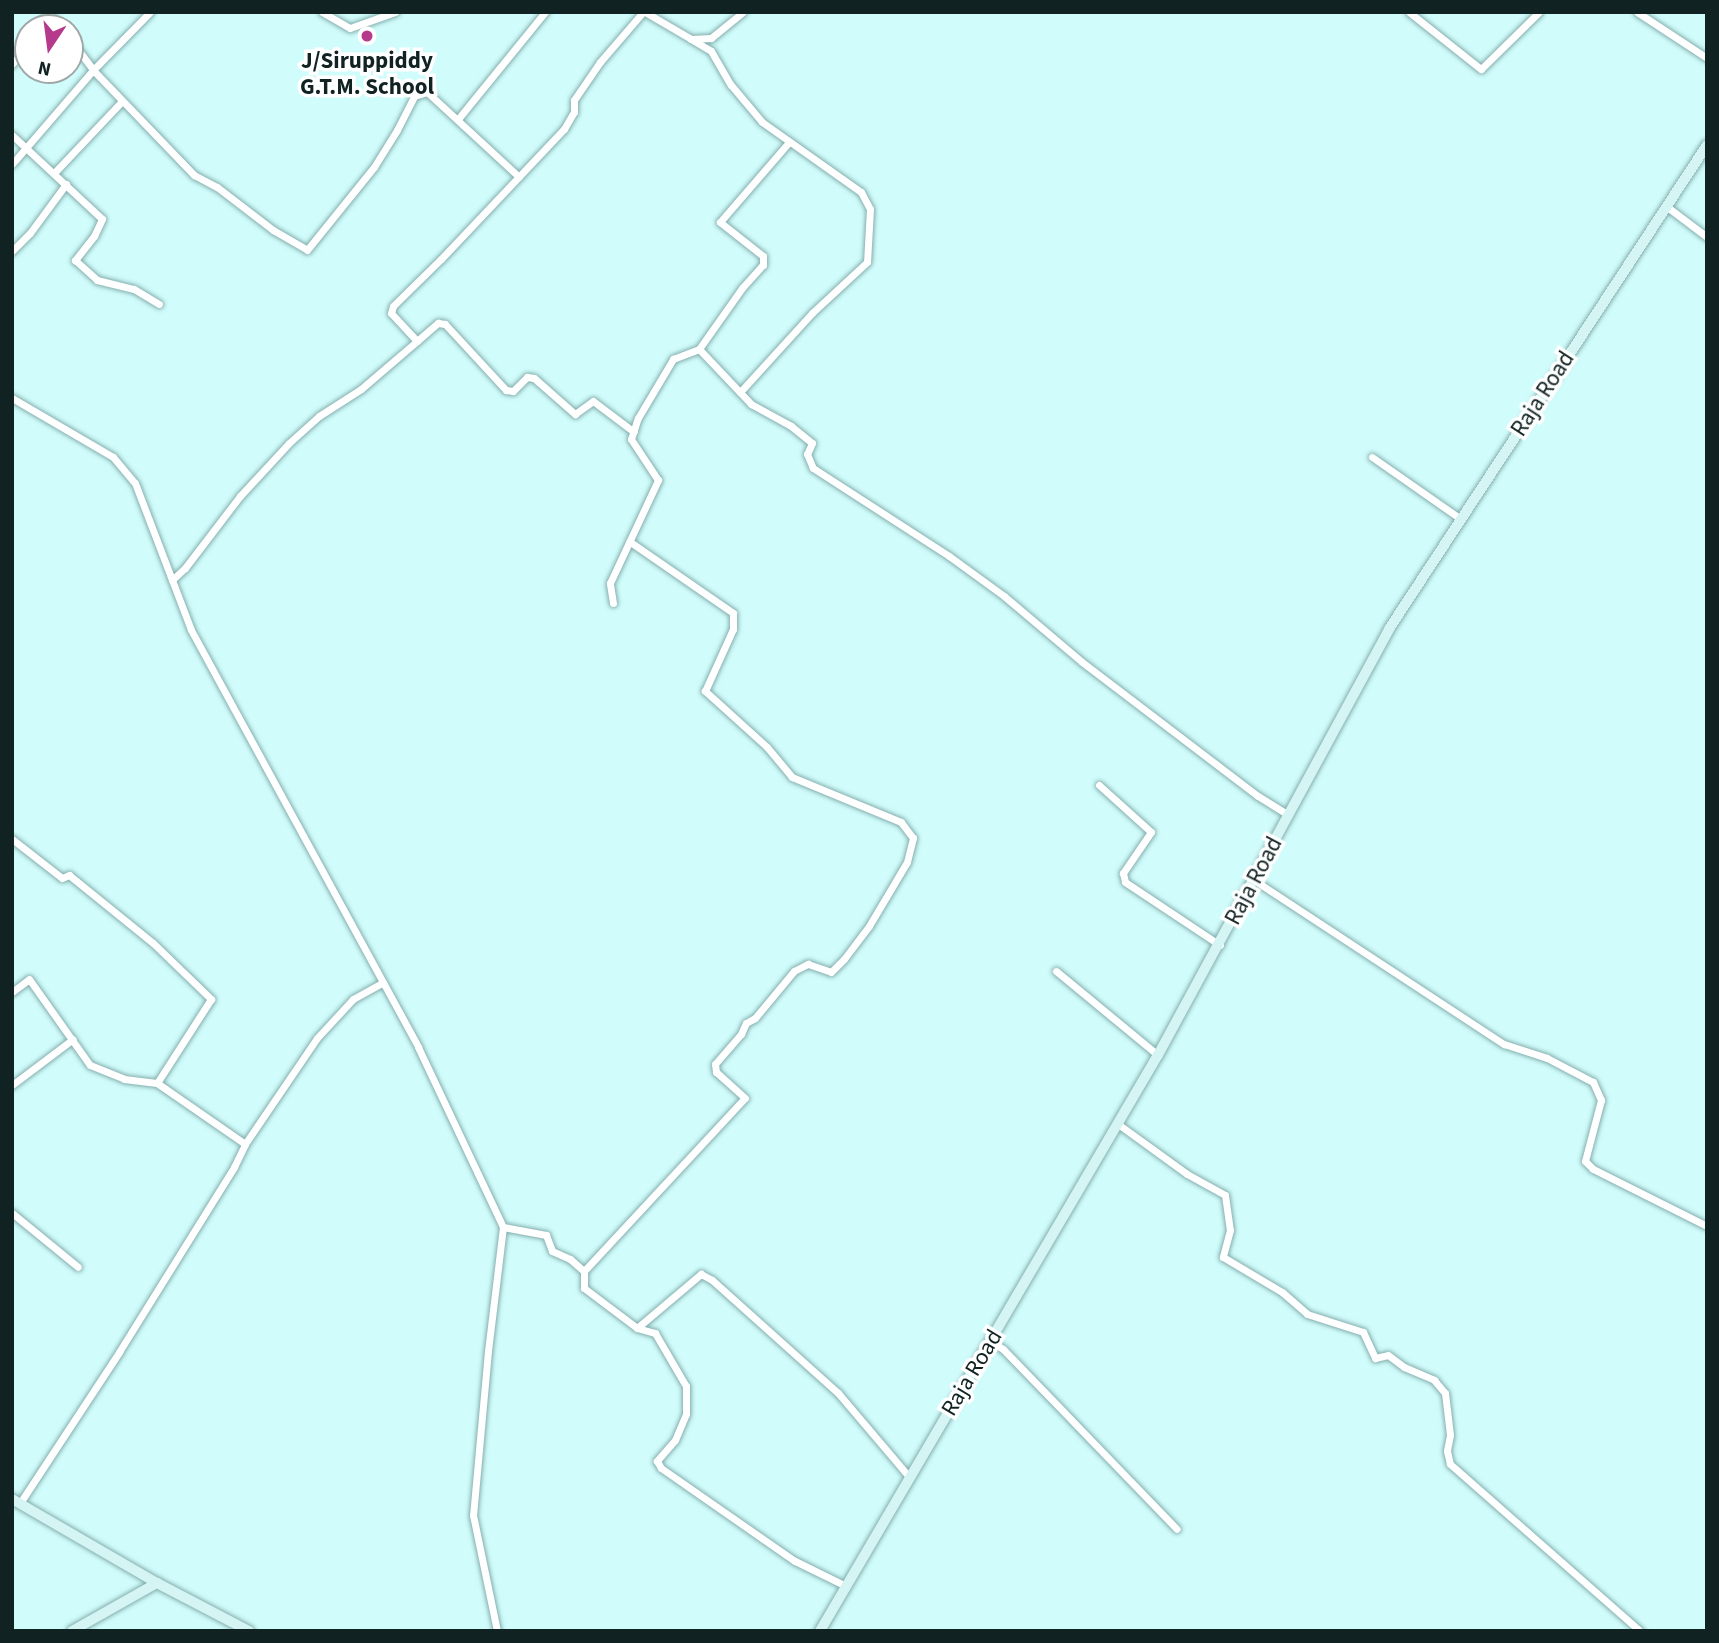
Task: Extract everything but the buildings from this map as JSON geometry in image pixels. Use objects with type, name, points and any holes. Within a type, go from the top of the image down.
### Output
[{"type":"street","points":[[12,164],[93,70],[150,12]]},
{"type":"street","points":[[322,12],[350,28],[395,12]]},
{"type":"street","points":[[458,119],[545,12]]},
{"type":"street","points":[[417,341],[391,313],[393,306],[564,129],[574,112],[574,100],[600,62],[644,12],[711,51],[731,85],[754,112],[789,142],[861,192],[870,209],[867,262],[812,313],[740,392]]},
{"type":"street","points":[[691,39],[710,38],[743,12]]},
{"type":"street","points":[[1409,12],[1481,69],[1539,12]]},
{"type":"street","points":[[1637,12],[1707,58]]},
{"type":"street","points":[[84,58],[194,175],[218,187],[273,230],[307,250],[374,167],[414,96],[427,92],[519,177]]},
{"type":"street","points":[[54,173],[122,101]]},
{"type":"street","points":[[12,135],[102,219],[94,236],[75,260],[97,280],[134,289],[159,304]]},
{"type":"street","points":[[613,603],[610,583],[659,480],[631,439],[638,418],[673,359],[699,349],[742,288],[763,265],[763,256],[720,222],[789,142]]},
{"type":"street","name":"Raja Road","points":[[820,1631],[1158,1055],[1389,629],[1707,145]]},
{"type":"street","points":[[12,251],[30,233],[66,184]]},
{"type":"street","points":[[1666,206],[1707,237]]},
{"type":"street","points":[[172,580],[185,568],[240,496],[289,443],[318,416],[361,389],[438,323],[445,324],[506,390],[513,391],[527,377],[534,377],[575,414],[593,401],[634,432]]},
{"type":"street","points":[[699,349],[751,404],[791,426],[812,443],[807,454],[813,468],[993,588],[1093,670],[1258,796],[1289,816]]},
{"type":"street","points":[[12,398],[113,457],[135,483],[191,630],[418,1047],[503,1227],[473,1515],[497,1631]]},
{"type":"street","points":[[1372,457],[1461,519]]},
{"type":"street","points":[[629,541],[733,613],[733,629],[705,691],[767,747],[792,778],[901,822],[913,838],[906,862],[869,926],[844,960],[831,972],[808,964],[794,971],[755,1018],[746,1023],[741,1034],[715,1064],[716,1072],[745,1098],[584,1271],[584,1287],[637,1328],[655,1333],[686,1386],[686,1414],[675,1440],[657,1461],[661,1468],[794,1561],[846,1586]]},
{"type":"street","points":[[1099,785],[1151,832],[1123,873],[1125,882],[1220,945]]},
{"type":"street","points":[[12,839],[62,878],[69,875],[153,943],[211,999],[157,1083]]},
{"type":"street","points":[[1254,880],[1504,1044],[1547,1058],[1593,1082],[1601,1100],[1585,1161],[1593,1169],[1707,1226]]},
{"type":"street","points":[[1056,971],[1158,1055]]},
{"type":"street","points":[[12,992],[29,979],[90,1065],[100,1071],[157,1083],[245,1144]]},
{"type":"street","points":[[249,1631],[157,1583],[16,1501],[119,1352],[234,1167],[245,1144],[317,1038],[354,999],[382,983]]},
{"type":"street","points":[[12,1085],[73,1039]]},
{"type":"street","points":[[1118,1124],[1187,1174],[1225,1195],[1230,1230],[1223,1257],[1282,1293],[1307,1314],[1363,1332],[1375,1359],[1388,1355],[1404,1367],[1434,1380],[1445,1393],[1450,1464],[1640,1631]]},
{"type":"street","points":[[12,1213],[78,1267]]},
{"type":"street","points":[[503,1227],[545,1236],[552,1251],[570,1259],[584,1271]]},
{"type":"street","points":[[637,1328],[701,1273],[838,1393],[909,1478]]},
{"type":"street","points":[[991,1342],[1003,1349],[1177,1529]]},
{"type":"street","points":[[72,1631],[157,1583]]},
{"type":"place","name":"J/Siruppiddy G.T.M. School","points":[[367,36]]}]
